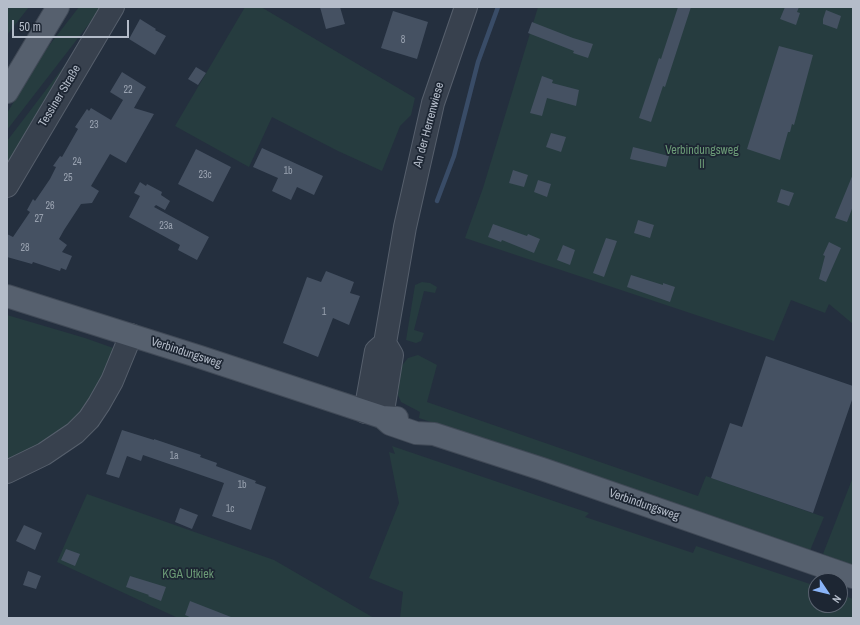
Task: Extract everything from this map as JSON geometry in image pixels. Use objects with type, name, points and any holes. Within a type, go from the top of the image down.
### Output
[{"type":"main road","points":[[7,71],[57,7]]},
{"type":"main road","points":[[7,92],[57,7]]},
{"type":"main road","name":"Verbindungsweg","points":[[7,296],[132,335],[373,414],[395,417],[419,424],[434,434],[542,469],[853,577]]},
{"type":"street","name":"Tessiner Straße","points":[[7,186],[113,7]]},
{"type":"street","name":"An der Herrenwiese","points":[[373,414],[392,355],[385,343],[401,245],[433,103],[466,7]]},
{"type":"street","points":[[7,472],[44,454],[75,433],[89,420],[112,381],[132,335]]},
{"type":"green space","points":[[7,7],[29,7],[7,35]]},
{"type":"green space","points":[[79,7],[102,7],[7,130],[7,113],[44,52]]},
{"type":"green space","points":[[245,7],[261,7],[415,98],[411,115],[400,126],[382,171],[338,151],[272,117],[249,167],[175,126]]},
{"type":"green space","name":"Verbindungsweg II","points":[[538,7],[853,7],[853,324],[829,304],[825,313],[791,300],[774,341],[465,238],[483,188]]},
{"type":"green space","points":[[87,36],[7,169],[7,141]]},
{"type":"green space","points":[[422,282],[430,283],[437,287],[435,293],[424,291],[414,330],[424,333],[421,341],[416,343],[406,340],[415,285]]},
{"type":"green space","points":[[7,315],[85,338],[119,350],[76,424],[7,463]]},
{"type":"green space","points":[[418,355],[437,365],[427,402],[698,496],[706,476],[824,517],[809,553],[419,418],[420,412],[401,402],[398,395],[400,368],[408,358]]},
{"type":"green space","points":[[392,446],[589,513],[585,517],[693,553],[696,546],[808,583],[808,613],[848,613],[848,597],[853,599],[853,618],[400,618],[403,592],[369,578],[399,503],[389,452],[395,454]]},
{"type":"green space","points":[[853,477],[853,566],[823,554]]},
{"type":"green space","name":"KGA Utkiek","points":[[87,494],[274,560],[374,618],[178,618],[57,562]]},
{"type":"building","points":[[320,7],[340,7],[345,24],[326,29]]},
{"type":"building","points":[[678,7],[691,7],[665,87],[663,86],[651,122],[639,118]]},
{"type":"building","points":[[785,7],[799,7],[797,12],[800,13],[796,25],[780,19]]},
{"type":"building","points":[[826,10],[841,16],[837,29],[823,24]]},
{"type":"building","points":[[393,11],[428,22],[417,59],[381,48]]},
{"type":"building","points":[[140,19],[166,36],[155,55],[129,39]]},
{"type":"building","points":[[532,22],[593,44],[588,58],[528,33]]},
{"type":"building","points":[[779,46],[813,55],[794,125],[792,124],[790,132],[788,132],[780,160],[747,149]]},
{"type":"building","points":[[196,67],[206,73],[198,85],[188,79]]},
{"type":"building","points":[[122,72],[146,87],[134,108],[154,114],[126,163],[110,154],[91,186],[99,191],[92,203],[81,204],[64,230],[59,239],[67,245],[62,252],[72,256],[66,270],[61,268],[60,271],[33,262],[32,264],[7,257],[7,234],[13,237],[30,212],[27,210],[33,199],[35,201],[50,179],[56,167],[53,166],[60,156],[62,157],[78,129],[75,127],[87,109],[89,111],[91,108],[111,120],[123,100],[110,92]]},
{"type":"building","points":[[542,76],[553,80],[552,83],[579,90],[576,106],[547,98],[542,116],[530,113]]},
{"type":"building","points":[[551,133],[566,137],[561,152],[546,147]]},
{"type":"building","points":[[633,147],[669,156],[666,167],[630,159]]},
{"type":"building","points":[[262,148],[323,176],[314,195],[297,187],[291,200],[272,191],[278,178],[253,167]]},
{"type":"building","points":[[196,149],[231,167],[213,202],[178,184]]},
{"type":"building","points":[[513,170],[528,175],[524,187],[509,183]]},
{"type":"building","points":[[853,174],[853,206],[847,222],[835,218]]},
{"type":"building","points":[[538,180],[551,184],[547,197],[534,192]]},
{"type":"building","points":[[140,182],[162,192],[161,195],[170,201],[165,210],[156,205],[154,207],[209,237],[197,260],[178,250],[180,245],[129,217],[140,196],[134,193]]},
{"type":"building","points":[[781,189],[794,193],[789,206],[777,202]]},
{"type":"building","points":[[638,220],[654,225],[650,238],[634,233]]},
{"type":"building","points":[[493,224],[540,239],[534,253],[502,240],[501,242],[488,237]]},
{"type":"building","points":[[606,238],[617,241],[604,277],[593,273]]},
{"type":"building","points":[[829,242],[841,248],[826,282],[819,279],[825,256],[823,255]]},
{"type":"building","points":[[563,245],[575,250],[570,265],[557,260]]},
{"type":"building","points":[[326,271],[354,282],[350,293],[360,296],[349,325],[333,318],[318,357],[283,343],[307,277],[321,282]]},
{"type":"building","points":[[631,275],[663,285],[663,283],[675,287],[670,302],[627,287]]},
{"type":"building","points":[[766,356],[853,386],[853,397],[813,513],[711,478],[730,423],[742,427]]},
{"type":"building","points":[[122,430],[201,455],[200,457],[217,463],[216,466],[256,481],[255,483],[266,487],[251,530],[212,516],[224,483],[143,455],[141,461],[127,456],[119,478],[106,474]]},
{"type":"building","points":[[180,508],[198,515],[192,529],[175,522]]},
{"type":"building","points":[[24,525],[42,533],[35,550],[16,541]]},
{"type":"building","points":[[66,549],[80,554],[75,566],[61,560]]},
{"type":"building","points":[[28,571],[41,576],[36,589],[23,585]]},
{"type":"building","points":[[130,576],[166,587],[161,601],[126,587]]},
{"type":"building","points":[[190,601],[231,618],[192,618],[185,615]]},
{"type":"waterway","points":[[437,201],[454,156],[478,62],[498,7]]}]
